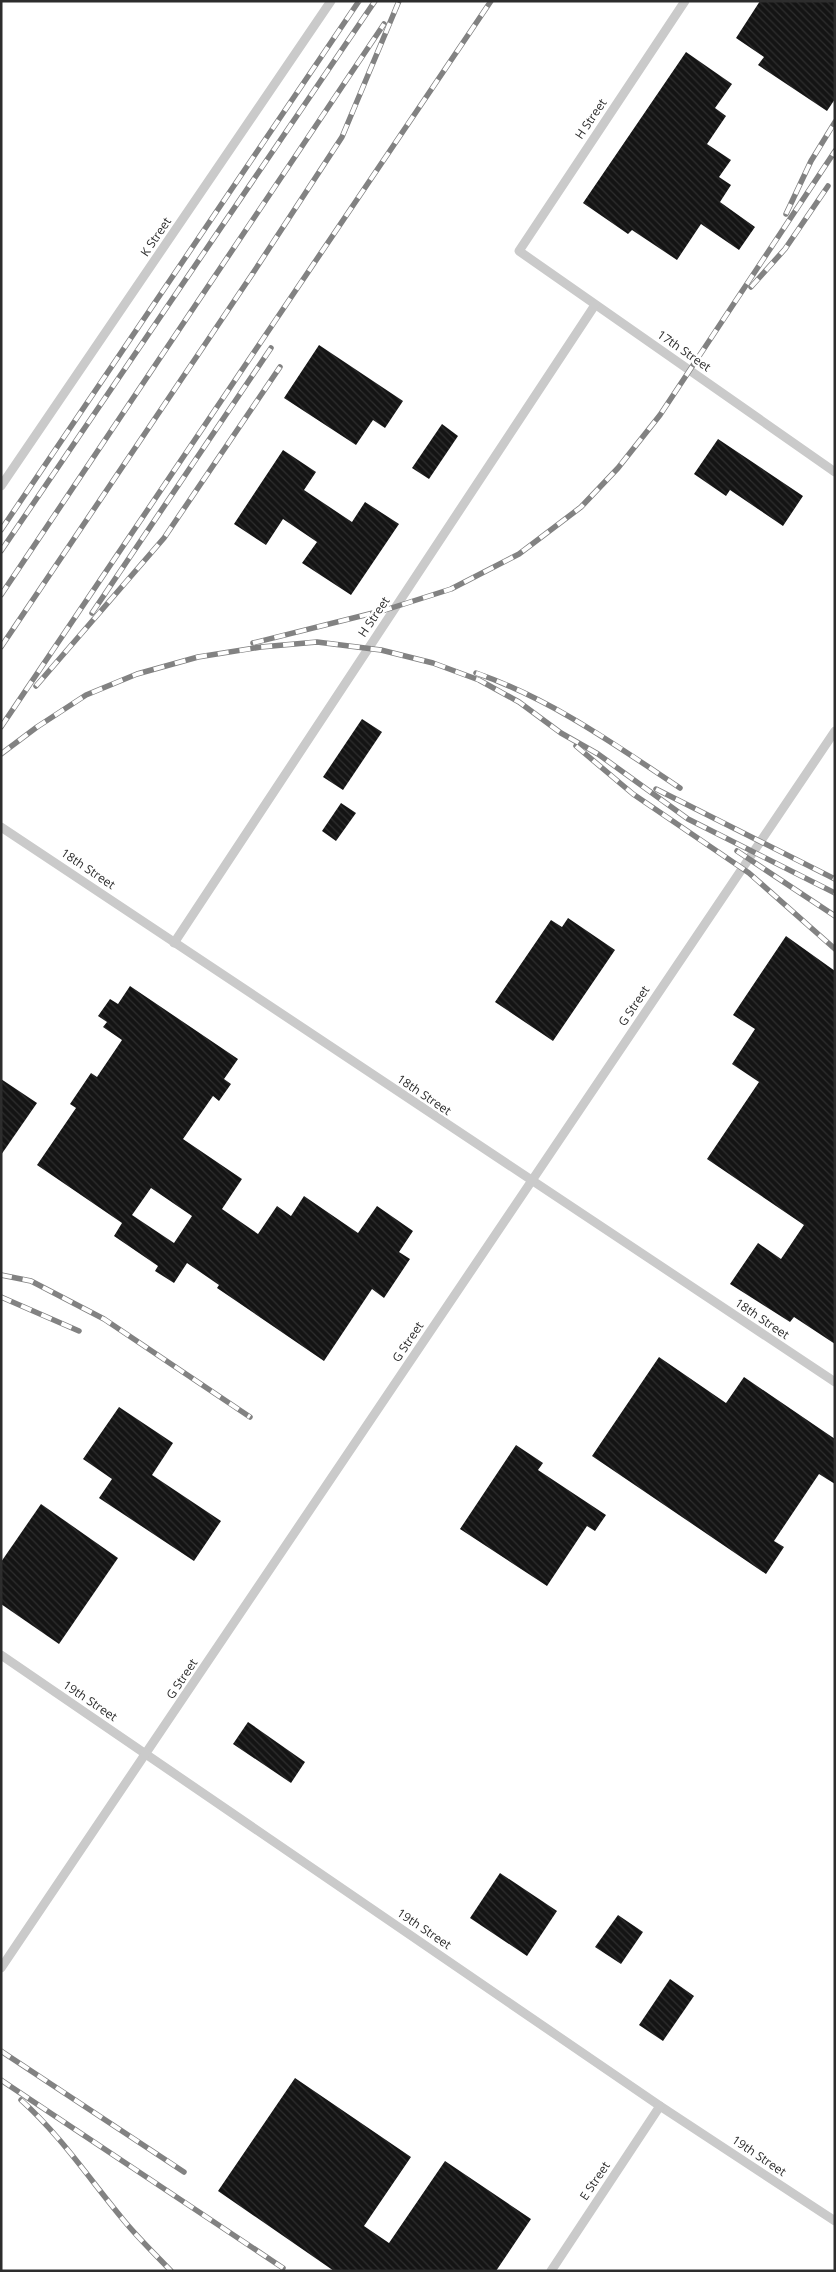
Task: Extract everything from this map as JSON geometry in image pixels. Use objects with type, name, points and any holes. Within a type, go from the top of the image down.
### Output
[{"type":"lane","name":"K Street","points":[[1,486],[331,1]]},
{"type":"lane","name":"H Street","points":[[519,251],[685,1]]},
{"type":"lane","name":"17th Street","points":[[519,251],[835,472]]},
{"type":"lane","name":"H Street","points":[[174,943],[596,305]]},
{"type":"lane","name":"G Street","points":[[1,1968],[835,731]]},
{"type":"lane","name":"18th Street","points":[[1,827],[835,1382]]},
{"type":"lane","name":"19th Street","points":[[1,1655],[660,2106],[835,2221]]},
{"type":"lane","name":"E Street","points":[[551,2271],[660,2106]]},
{"type":"building","points":[[760,1],[835,1],[835,99],[827,111],[758,65],[764,57],[736,38]]},
{"type":"building","points":[[686,52],[732,84],[715,108],[726,116],[707,144],[731,160],[719,177],[731,185],[720,202],[755,227],[739,250],[701,224],[677,260],[632,230],[628,234],[583,203]]},
{"type":"building","points":[[319,345],[403,401],[385,428],[373,420],[356,445],[284,398]]},
{"type":"building","points":[[442,424],[458,436],[429,479],[412,468]]},
{"type":"building","points":[[718,439],[803,496],[783,526],[730,490],[726,496],[694,474]]},
{"type":"building","points":[[283,450],[316,472],[304,490],[352,522],[365,502],[399,524],[351,595],[302,563],[317,542],[283,519],[266,545],[234,524]]},
{"type":"building","points":[[362,719],[382,732],[343,790],[323,777]]},
{"type":"building","points":[[341,803],[356,813],[336,841],[322,831]]},
{"type":"building","points":[[568,918],[615,950],[553,1041],[495,1002],[551,920],[562,927]]},
{"type":"building","points":[[786,936],[835,971],[835,1344],[794,1317],[790,1322],[730,1284],[758,1243],[781,1259],[804,1225],[707,1159],[759,1082],[732,1064],[755,1029],[733,1015]]},
{"type":"building","points":[[130,986],[238,1059],[224,1079],[231,1084],[219,1101],[213,1096],[183,1139],[242,1179],[222,1209],[258,1234],[277,1206],[291,1216],[304,1196],[358,1233],[377,1206],[413,1231],[399,1252],[410,1259],[384,1298],[372,1289],[324,1361],[217,1288],[219,1285],[187,1263],[174,1283],[155,1271],[158,1266],[114,1236],[122,1223],[37,1165],[76,1108],[70,1104],[91,1073],[97,1077],[122,1040],[103,1027],[107,1022],[98,1016],[110,999],[118,1004]],"holes":[[[151,1188],[192,1216],[174,1243],[132,1215]]]},
{"type":"building","points":[[1,1079],[37,1103],[1,1155]]},
{"type":"building","points":[[659,1357],[726,1403],[744,1377],[835,1439],[835,1484],[819,1474],[774,1541],[784,1547],[766,1574],[592,1456]]},
{"type":"building","points":[[119,1407],[173,1443],[152,1475],[221,1521],[194,1561],[99,1498],[112,1479],[83,1459]]},
{"type":"building","points":[[516,1445],[543,1463],[538,1470],[606,1515],[595,1531],[587,1526],[547,1586],[460,1529]]},
{"type":"building","points":[[41,1504],[118,1558],[59,1644],[1,1604],[1,1562]]},
{"type":"building","points":[[248,1722],[305,1762],[291,1783],[233,1744]]},
{"type":"building","points":[[500,1873],[557,1911],[527,1956],[470,1918]]},
{"type":"building","points":[[618,1915],[643,1932],[621,1964],[595,1947]]},
{"type":"building","points":[[670,1979],[694,1996],[663,2041],[639,2025]]},
{"type":"building","points":[[295,2078],[411,2157],[364,2226],[389,2243],[445,2161],[531,2219],[496,2271],[334,2271],[218,2191]]},
{"type":"railway","points":[[1,530],[359,1]]},
{"type":"railway","points":[[1,551],[375,1]]},
{"type":"railway","points":[[1,647],[253,273],[342,137],[399,1]]},
{"type":"railway","points":[[1,727],[491,1]]},
{"type":"railway","points":[[1,595],[384,24]]},
{"type":"railway","points":[[786,214],[811,161],[835,122]]},
{"type":"railway","points":[[253,643],[385,610],[451,589],[519,554],[581,507],[618,468],[660,415],[835,151]]},
{"type":"railway","points":[[751,287],[785,249],[828,186]]},
{"type":"railway","points":[[92,613],[271,348]]},
{"type":"railway","points":[[36,686],[164,538],[280,367]]},
{"type":"railway","points":[[1,754],[37,727],[86,695],[137,674],[198,657],[261,647],[317,642],[381,650],[433,663],[479,680],[519,702],[561,733],[598,754],[688,819],[835,893]]},
{"type":"railway","points":[[476,673],[556,709],[606,739],[680,788]]},
{"type":"railway","points":[[576,746],[633,794],[749,873],[835,949]]},
{"type":"railway","points":[[656,789],[835,879]]},
{"type":"railway","points":[[737,851],[835,916]]},
{"type":"railway","points":[[1,1275],[31,1281],[104,1319],[250,1417]]},
{"type":"railway","points":[[1,1297],[79,1331]]},
{"type":"railway","points":[[1,2051],[184,2172]]},
{"type":"railway","points":[[1,2080],[283,2268]]},
{"type":"railway","points":[[21,2100],[48,2127],[127,2224],[171,2271]]}]
